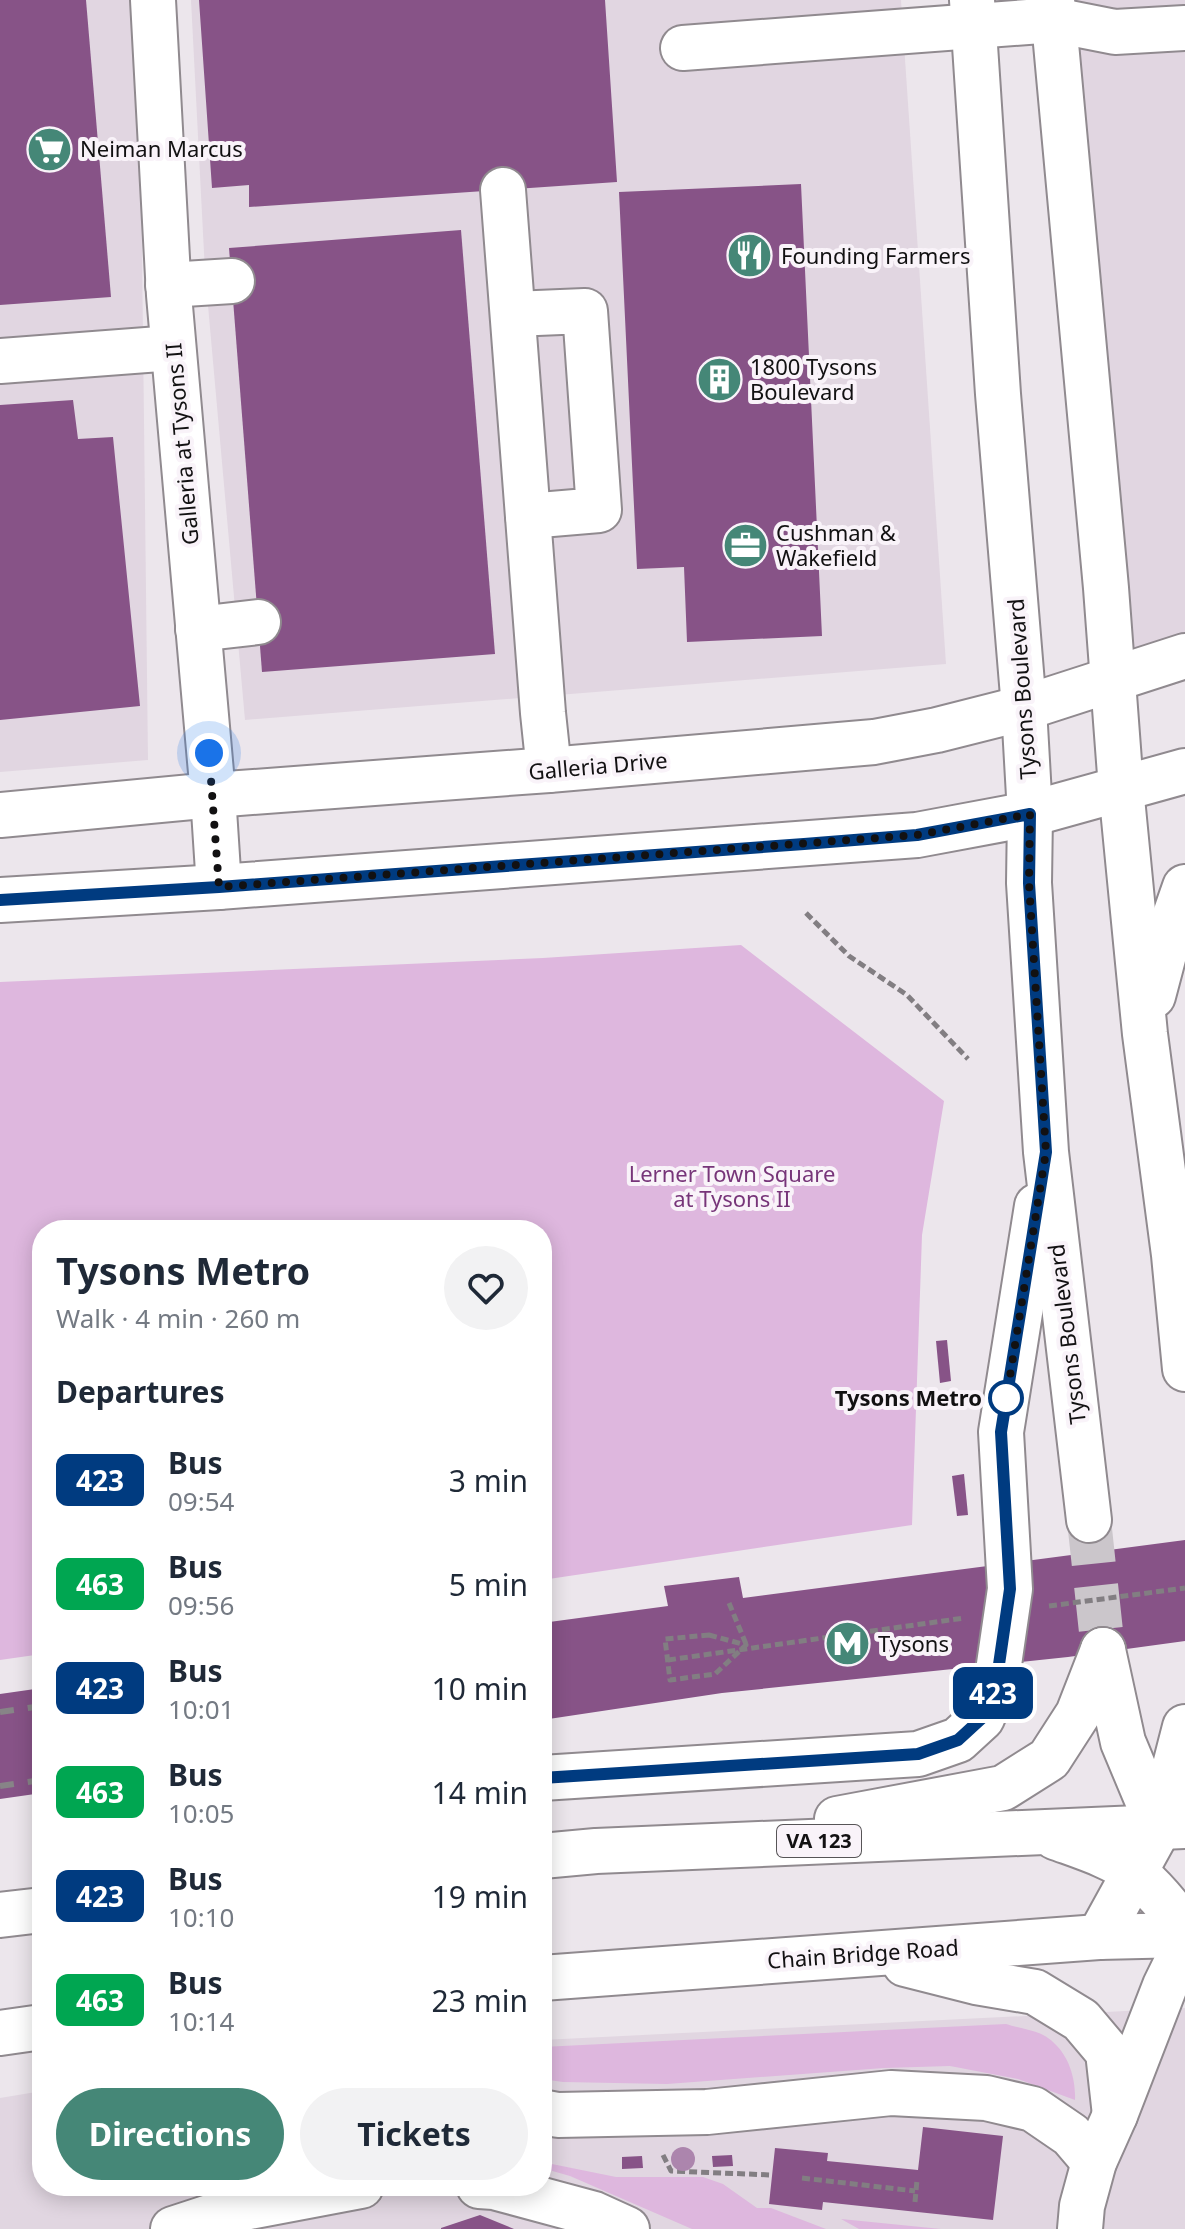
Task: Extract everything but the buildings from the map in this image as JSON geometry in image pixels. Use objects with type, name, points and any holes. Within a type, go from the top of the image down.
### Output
[{"type":"street","name":"Galleria at Tysons II","points":[[153,0],[168,285],[219,887]]},
{"type":"street","points":[[1053,10],[1121,788],[1145,1034],[1174,1255],[1185,1369]]},
{"type":"street","points":[[683,48],[972,14],[1053,10],[1115,32],[1185,28]]},
{"type":"street","name":"Tysons Boulevard","points":[[972,14],[998,394],[1024,708],[1030,814],[1029,883],[1046,1152],[1089,1520]]},
{"type":"street","points":[[503,190],[549,770]]},
{"type":"street","points":[[168,285],[232,281]]},
{"type":"street","points":[[513,314],[585,311],[599,510],[528,516]]},
{"type":"street","points":[[0,361],[173,348]]},
{"type":"street","points":[[198,629],[258,622]]},
{"type":"street","name":"Galleria Drive","points":[[0,815],[874,742],[1024,708],[1185,656]]},
{"type":"street","points":[[0,900],[219,887],[917,835],[1030,814],[1185,771]]},
{"type":"street","points":[[1145,1034],[1159,968],[1185,887]]},
{"type":"street","points":[[552,1777],[918,1754],[958,1740],[982,1718],[996,1685],[1010,1589],[1001,1432],[1046,1152]]},
{"type":"street","points":[[596,1851],[857,1817],[914,1803],[1003,1788],[1049,1759],[1078,1714],[1103,1650],[1123,1742],[1176,1835]]},
{"type":"street","points":[[1099,1937],[1135,1874],[1176,1835],[1185,1727]]},
{"type":"street","points":[[1042,1832],[1096,1852],[1135,1874],[1185,1928]]},
{"type":"street","name":"VA 123","points":[[552,1855],[1042,1832],[1176,1835]]},
{"type":"street","points":[[0,1914],[32,1903]]},
{"type":"street","points":[[0,1914],[32,1911]]},
{"type":"street","name":"Chain Bridge Road","points":[[552,1977],[1099,1937],[1185,1935]]},
{"type":"street","points":[[1076,2221],[1094,2162],[1165,1986],[1185,1945]]},
{"type":"street","points":[[867,1954],[976,1982],[1035,1992],[1081,2020],[1108,2052],[1115,2115]]},
{"type":"street","points":[[0,2033],[32,2028]]},
{"type":"street","points":[[552,2114],[707,2112],[891,2093],[986,2098],[1033,2109],[1071,2135],[1094,2162]]},
{"type":"street","points":[[173,2229],[228,2211],[308,2196]]},
{"type":"street","points":[[527,2196],[594,2214],[625,2229]]},
{"type":"path","points":[[806,913],[849,956],[914,1001],[968,1059]]},
{"type":"path","points":[[1042,1607],[1185,1588]]},
{"type":"path","points":[[729,1603],[746,1645]]},
{"type":"path","points":[[668,1660],[965,1618]]},
{"type":"path","points":[[709,1635],[746,1645],[715,1674],[670,1680],[665,1639],[709,1635]]},
{"type":"path","points":[[658,2147],[671,2171],[772,2175]]},
{"type":"path","points":[[802,2178],[915,2191]]},
{"type":"path","points":[[915,2202],[917,2180]]},
{"type":"shaded area","points":[[0,0],[135,0],[140,82],[148,760],[0,772]]},
{"type":"shaded area","points":[[191,0],[901,0],[946,664],[245,720],[205,272]]},
{"type":"shaded area","points":[[1047,0],[1185,0],[1185,656],[1113,678]]},
{"type":"shaded area","points":[[1185,2008],[1185,2229],[0,2229],[0,2098],[32,2093],[32,2196],[552,2196],[552,2040]]},
{"type":"green space","name":"Lerner Town Square at Tysons II","points":[[741,945],[944,1101],[922,1235],[912,1525],[552,1579],[552,1220],[32,1220],[32,1655],[0,1660],[0,982],[543,958]]},
{"type":"green space","points":[[1006,2024],[1039,2033],[1061,2050],[1074,2083],[1075,2100],[1018,2079],[950,2066],[667,2084],[563,2082],[552,2080],[552,2047]]},
{"type":"green space","points":[[552,2164],[616,2177],[703,2177],[723,2184],[757,2208],[771,2208],[826,2229],[692,2229],[552,2171]]},
{"type":"green space","points":[[841,2219],[941,2229],[859,2229]]},
{"type":"tunnel","points":[[1089,1520],[1103,1650]]},
{"type":"railway","points":[[0,1712],[32,1707]]},
{"type":"railway","points":[[0,1786],[32,1781]]},
{"type":"bus line","name":"423","points":[[0,900],[219,887],[917,835],[1030,814],[1029,883],[1046,1152],[1001,1432],[1010,1589],[996,1685],[982,1718],[958,1740],[918,1754],[552,1777]]},
{"type":"place","name":"Neiman Marcus","points":[[49,149]]},
{"type":"place","name":"Founding Farmers","points":[[750,256]]},
{"type":"place","name":"1800 Tysons Boulevard","points":[[719,380]]},
{"type":"place","name":"Cushman & Wakefield","points":[[745,546]]},
{"type":"place","name":"Tysons Metro","points":[[1006,1398]]},
{"type":"place","name":"Tysons","points":[[847,1644]]},
{"type":"route","points":[[209,753],[219,887],[917,835],[1030,814],[1029,883],[1046,1152],[1006,1401],[1006,1398]]}]
